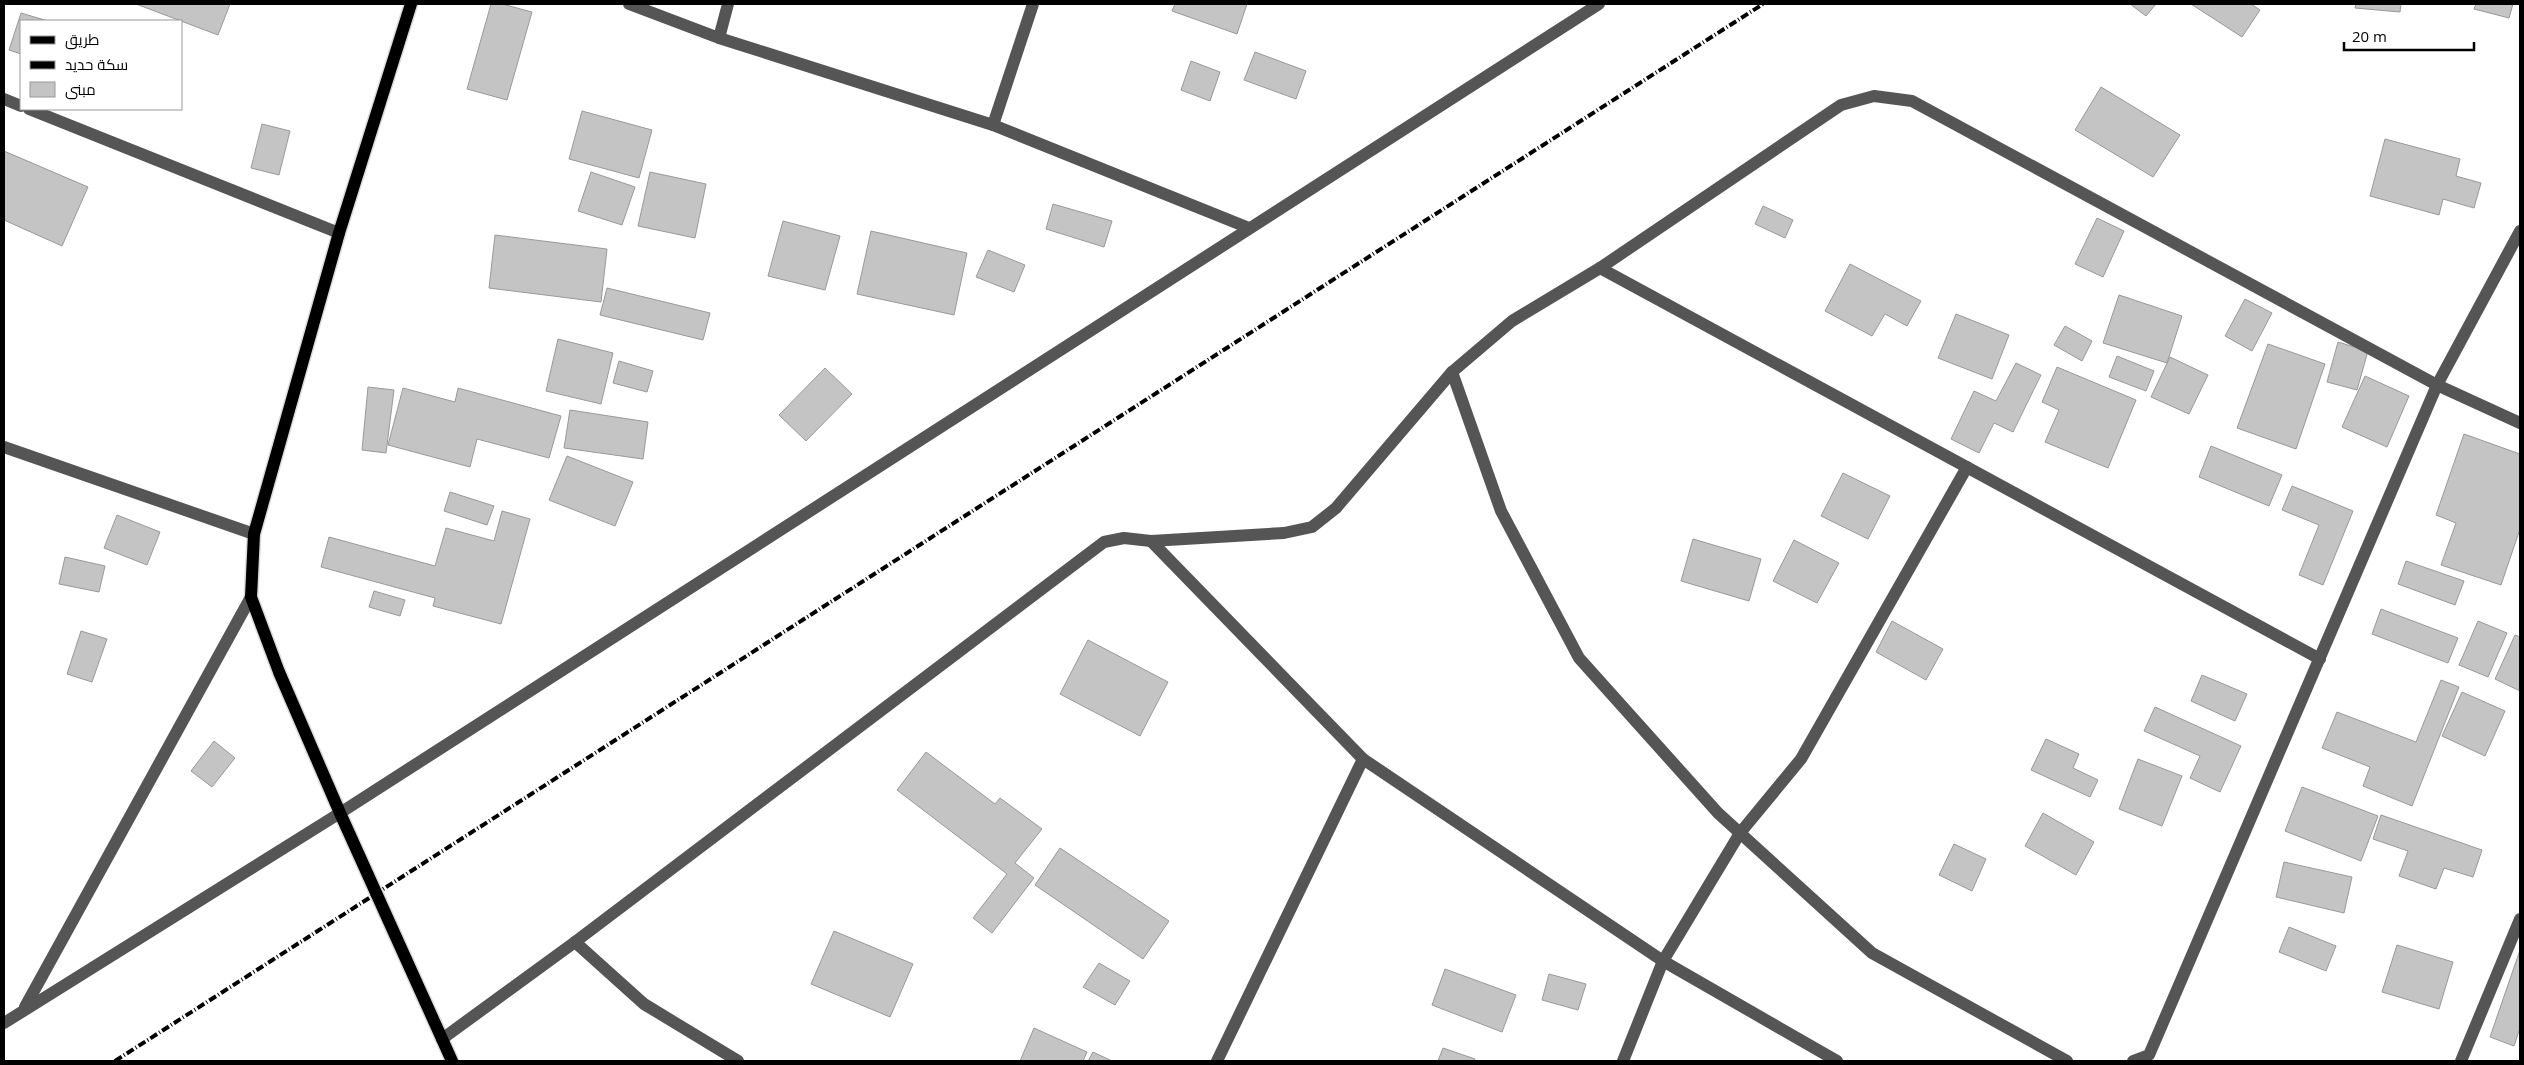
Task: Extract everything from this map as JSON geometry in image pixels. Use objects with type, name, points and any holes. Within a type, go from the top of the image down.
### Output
[{"type":"main road","points":[[411,4],[339,232],[254,534],[251,597],[279,672],[340,813],[452,1061]]},
{"type":"street","points":[[630,4],[718,38],[993,125],[1249,228]]},
{"type":"street","points":[[718,38],[728,4]]},
{"type":"street","points":[[993,125],[1033,4]]},
{"type":"street","points":[[4,1023],[340,813],[1599,4]]},
{"type":"street","points":[[442,1039],[575,942],[1104,542],[1124,538],[1152,542],[1284,533],[1312,527],[1336,508],[1452,372],[1512,322],[1600,268],[1841,105],[1874,96],[1912,101],[2437,385],[2520,422]]},
{"type":"street","points":[[4,99],[20,106]]},
{"type":"street","points":[[31,110],[339,232]]},
{"type":"street","points":[[2134,1061],[2149,1055],[2437,385],[2520,231]]},
{"type":"street","points":[[1600,268],[2320,659]]},
{"type":"street","points":[[1452,372],[1501,511],[1579,658],[1718,813],[1872,953],[2066,1061]]},
{"type":"street","points":[[4,447],[254,534]]},
{"type":"street","points":[[1623,1061],[1663,961],[1740,833],[1801,759],[1967,468]]},
{"type":"street","points":[[1152,542],[1363,760],[1663,961],[1836,1061]]},
{"type":"street","points":[[24,1010],[251,597]]},
{"type":"street","points":[[1217,1061],[1363,760]]},
{"type":"street","points":[[2461,1061],[2520,919]]},
{"type":"street","points":[[575,942],[644,1004],[738,1061]]},
{"type":"building","points":[[136,4],[230,4],[218,35]]},
{"type":"building","points":[[491,4],[502,4],[532,12],[507,100],[467,89]]},
{"type":"building","points":[[1175,4],[1247,4],[1237,34],[1172,11]]},
{"type":"building","points":[[2130,4],[2156,4],[2146,16]]},
{"type":"building","points":[[2191,4],[2251,4],[2260,10],[2242,37]]},
{"type":"building","points":[[2356,4],[2401,4],[2400,12],[2355,8]]},
{"type":"building","points":[[2476,4],[2513,4],[2509,18],[2474,9]]},
{"type":"building","points":[[21,13],[45,20],[20,20],[20,54],[9,50]]},
{"type":"building","points":[[1255,52],[1306,71],[1296,99],[1244,80]]},
{"type":"building","points":[[1191,61],[1220,72],[1210,101],[1181,90]]},
{"type":"building","points":[[2101,87],[2180,135],[2153,177],[2075,130]]},
{"type":"building","points":[[582,111],[652,130],[639,178],[569,159]]},
{"type":"building","points":[[262,124],[290,131],[279,175],[251,168]]},
{"type":"building","points":[[2385,139],[2460,159],[2456,176],[2481,183],[2474,208],[2443,199],[2439,215],[2370,196]]},
{"type":"building","points":[[4,151],[88,187],[62,246],[4,220]]},
{"type":"building","points":[[591,172],[635,187],[622,225],[578,211]]},
{"type":"building","points":[[650,172],[706,184],[695,238],[638,226]]},
{"type":"building","points":[[1053,204],[1112,221],[1104,247],[1046,229]]},
{"type":"building","points":[[1763,206],[1793,220],[1785,238],[1755,224]]},
{"type":"building","points":[[2097,218],[2124,231],[2103,277],[2075,264]]},
{"type":"building","points":[[783,221],[840,236],[825,290],[768,276]]},
{"type":"building","points":[[871,231],[967,253],[954,315],[857,294]]},
{"type":"building","points":[[495,235],[607,249],[601,302],[489,288]]},
{"type":"building","points":[[988,250],[1025,265],[1014,292],[976,277]]},
{"type":"building","points":[[1850,264],[1921,301],[1907,326],[1885,314],[1872,336],[1825,311]]},
{"type":"building","points":[[607,288],[710,313],[703,340],[600,315]]},
{"type":"building","points":[[2119,295],[2182,316],[2167,363],[2103,343]]},
{"type":"building","points":[[2245,299],[2272,313],[2252,351],[2225,336]]},
{"type":"building","points":[[1956,314],[2009,335],[1992,379],[1938,358]]},
{"type":"building","points":[[2065,326],[2092,341],[2082,361],[2054,345]]},
{"type":"building","points":[[558,339],[613,353],[601,404],[546,391]]},
{"type":"building","points":[[2338,342],[2368,351],[2357,390],[2327,382]]},
{"type":"building","points":[[2268,344],[2325,364],[2296,449],[2237,428]]},
{"type":"building","points":[[2117,356],[2154,371],[2146,391],[2109,377]]},
{"type":"building","points":[[2170,357],[2208,375],[2189,414],[2151,397]]},
{"type":"building","points":[[619,361],[653,371],[647,392],[613,383]]},
{"type":"building","points":[[2016,363],[2041,375],[2013,432],[1994,423],[1979,453],[1951,439],[1974,391],[1996,401]]},
{"type":"building","points":[[2057,367],[2136,400],[2108,468],[2045,442],[2059,410],[2042,402]]},
{"type":"building","points":[[825,368],[852,394],[806,441],[779,415]]},
{"type":"building","points":[[2365,376],[2409,396],[2387,447],[2342,427]]},
{"type":"building","points":[[368,387],[394,390],[386,453],[362,450]]},
{"type":"building","points":[[403,388],[455,402],[458,388],[561,416],[549,458],[477,439],[470,467],[388,445]]},
{"type":"building","points":[[570,410],[648,422],[643,459],[564,448]]},
{"type":"building","points":[[2464,434],[2520,454],[2520,529],[2501,585],[2441,565],[2456,523],[2436,515]]},
{"type":"building","points":[[2211,446],[2282,475],[2269,506],[2199,477]]},
{"type":"building","points":[[567,456],[633,482],[615,526],[549,500]]},
{"type":"building","points":[[1843,473],[1890,496],[1868,539],[1821,516]]},
{"type":"building","points":[[2292,486],[2353,511],[2323,585],[2299,575],[2319,525],[2282,510]]},
{"type":"building","points":[[450,492],[494,506],[487,525],[444,511]]},
{"type":"building","points":[[502,511],[530,519],[501,624],[433,606],[435,598],[321,567],[329,537],[435,566],[446,528],[494,541]]},
{"type":"building","points":[[117,515],[160,532],[147,565],[104,548]]},
{"type":"building","points":[[1693,539],[1761,559],[1749,601],[1681,581]]},
{"type":"building","points":[[1794,540],[1839,563],[1817,603],[1773,581]]},
{"type":"building","points":[[65,557],[105,566],[99,592],[59,584]]},
{"type":"building","points":[[2406,561],[2464,581],[2455,605],[2398,584]]},
{"type":"building","points":[[374,591],[405,600],[400,616],[369,607]]},
{"type":"building","points":[[2381,609],[2458,638],[2448,663],[2372,634]]},
{"type":"building","points":[[1892,621],[1943,649],[1926,680],[1876,652]]},
{"type":"building","points":[[2478,621],[2507,633],[2488,677],[2459,665]]},
{"type":"building","points":[[81,631],[107,639],[92,682],[67,674]]},
{"type":"building","points":[[2515,635],[2520,637],[2520,691],[2495,679]]},
{"type":"building","points":[[1088,640],[1168,682],[1140,736],[1060,694]]},
{"type":"building","points":[[2202,675],[2247,694],[2235,721],[2191,701]]},
{"type":"building","points":[[2441,680],[2459,687],[2412,806],[2363,786],[2370,767],[2322,748],[2337,712],[2416,742]]},
{"type":"building","points":[[2462,692],[2505,711],[2485,756],[2442,736]]},
{"type":"building","points":[[2155,707],[2241,746],[2220,792],[2190,778],[2200,756],[2144,731]]},
{"type":"building","points":[[2046,739],[2079,754],[2073,768],[2098,780],[2090,797],[2031,770]]},
{"type":"building","points":[[214,741],[235,758],[212,787],[191,771]]},
{"type":"building","points":[[926,752],[995,804],[1000,798],[1042,829],[1015,863],[1034,878],[992,933],[973,918],[1007,874],[897,790]]},
{"type":"building","points":[[2138,759],[2182,776],[2162,826],[2119,809]]},
{"type":"building","points":[[2302,787],[2378,816],[2361,861],[2285,831]]},
{"type":"building","points":[[2043,813],[2094,842],[2076,875],[2025,846]]},
{"type":"building","points":[[2381,815],[2482,850],[2473,877],[2444,868],[2436,889],[2399,876],[2408,851],[2373,839]]},
{"type":"building","points":[[1954,844],[1986,859],[1972,891],[1939,875]]},
{"type":"building","points":[[1060,848],[1169,921],[1143,959],[1035,885]]},
{"type":"building","points":[[2284,862],[2352,877],[2344,913],[2276,897]]},
{"type":"building","points":[[2289,927],[2336,946],[2326,971],[2279,952]]},
{"type":"building","points":[[834,931],[913,964],[890,1017],[811,984]]},
{"type":"building","points":[[2397,945],[2453,962],[2439,1009],[2382,992]]},
{"type":"building","points":[[2520,950],[2520,1028],[2514,1046],[2490,1037]]},
{"type":"building","points":[[1099,963],[1130,981],[1115,1005],[1083,987]]},
{"type":"building","points":[[1445,969],[1516,995],[1502,1032],[1432,1005]]},
{"type":"building","points":[[1549,974],[1586,984],[1578,1010],[1542,1000]]},
{"type":"building","points":[[1034,1028],[1087,1052],[1083,1061],[1020,1061]]},
{"type":"building","points":[[1443,1048],[1475,1059],[1474,1061],[1438,1061]]},
{"type":"building","points":[[1093,1052],[1112,1061],[1088,1061]]},
{"type":"railway","points":[[115,1061],[1763,4]]}]
